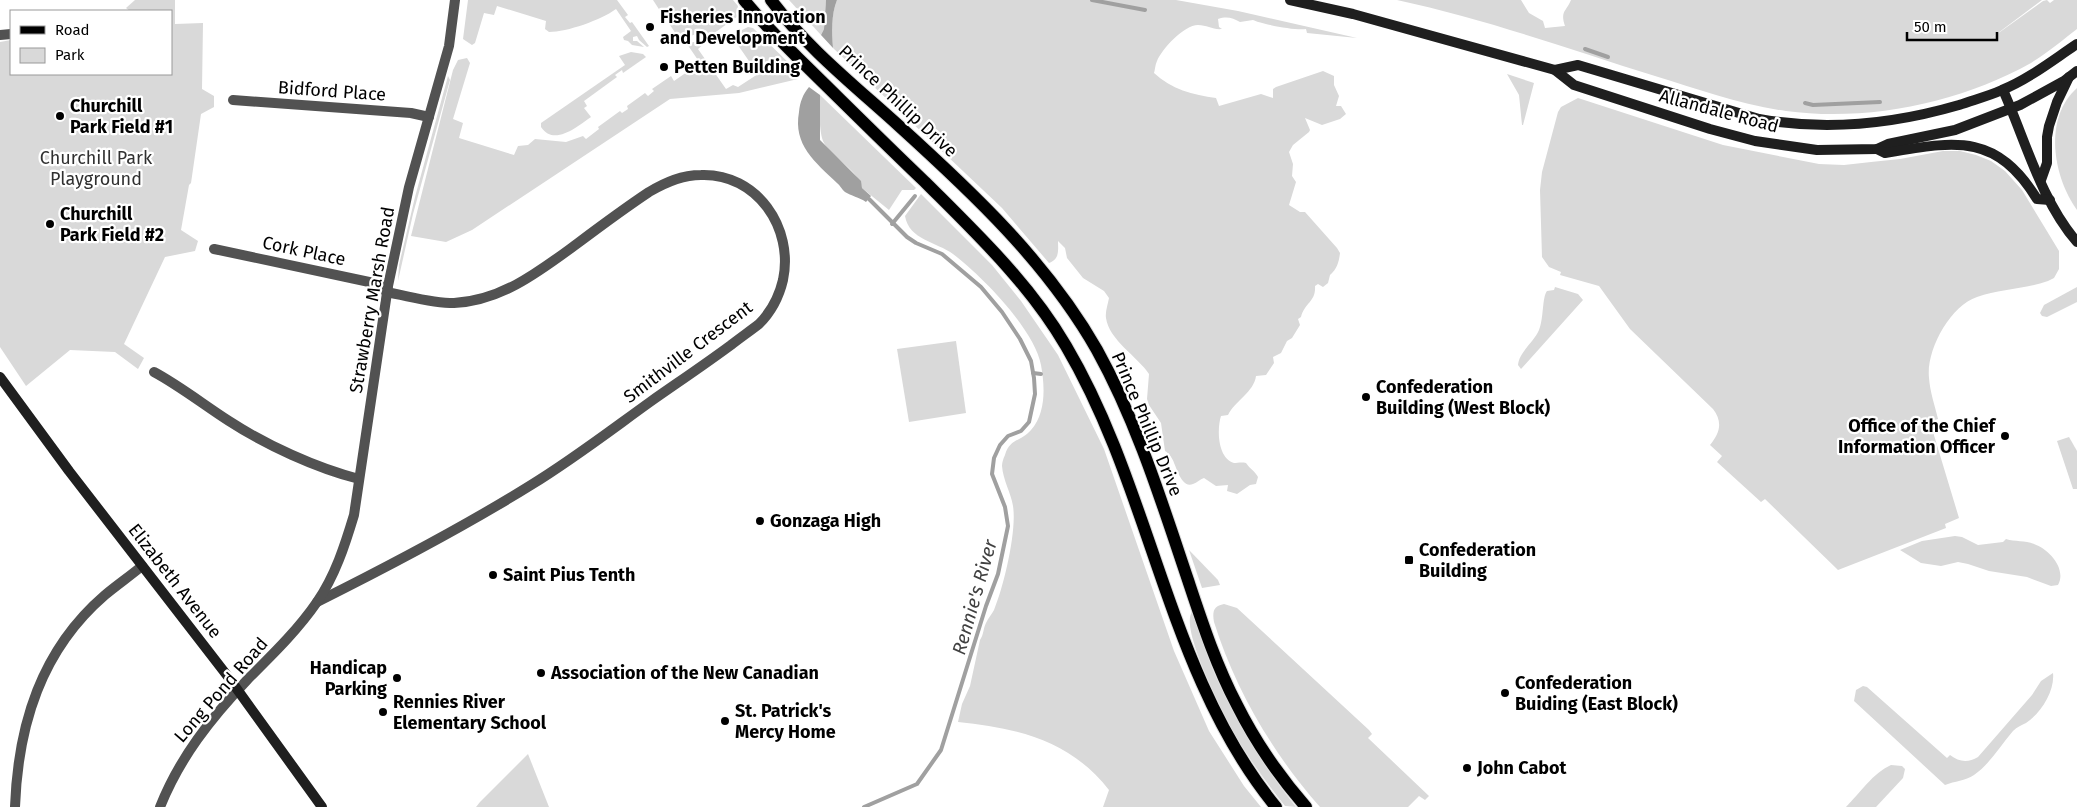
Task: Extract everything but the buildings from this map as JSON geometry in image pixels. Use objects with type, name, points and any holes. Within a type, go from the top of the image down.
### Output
[{"type":"main road","points":[[744,0],[771,31],[991,247],[1027,288],[1056,329],[1089,387],[1109,431],[1130,484],[1189,654],[1204,691],[1236,752],[1276,807]]},
{"type":"main road","name":"Prince Phillip Drive","points":[[771,0],[831,64],[927,151],[996,218],[1027,252],[1068,306],[1096,350],[1129,417],[1158,492],[1208,636],[1236,704],[1271,762],[1306,807]]},
{"type":"main road","name":"Allandale Road","points":[[1290,0],[1353,14],[1555,70],[1574,85],[1737,137],[1817,150],[1877,148],[1947,132],[2011,109],[2073,74]]},
{"type":"main road","name":"Allandale Road","points":[[1555,70],[1578,65],[1741,115],[1777,122],[1842,126],[1916,116],[2002,90],[2045,66],[2077,44]]},
{"type":"main road","points":[[2041,180],[2047,163],[2047,137],[2051,121],[2073,74]]},
{"type":"main road","points":[[2002,90],[2050,200],[2066,228],[2077,242]]},
{"type":"main road","points":[[1877,148],[1885,154],[1942,144],[1970,146],[1985,151],[2020,174],[2036,199],[2050,200]]},
{"type":"main road","name":"Elizabeth Avenue","points":[[0,377],[238,691],[322,807]]},
{"type":"street","name":"Strawberry Marsh Road","points":[[317,602],[345,545],[354,515],[387,289],[409,187],[449,46],[455,0]]},
{"type":"street","name":"Bidford Place","points":[[233,100],[410,113],[429,117]]},
{"type":"street","name":"Smithville Crescent","points":[[317,602],[471,521],[532,484],[759,324],[778,299],[785,269],[786,254],[778,224],[762,200],[730,180],[701,174],[666,182],[537,273],[511,288],[467,302],[454,303],[420,299],[387,289]]},
{"type":"street","name":"Cork Place","points":[[214,249],[387,289]]},
{"type":"street","points":[[154,372],[230,422],[266,441],[323,466],[359,479]]},
{"type":"street","points":[[15,807],[21,744],[28,715],[50,662],[74,627],[104,595],[142,566]]},
{"type":"street","name":"Long Pond Road","points":[[160,807],[169,785],[188,751],[238,691],[296,629],[317,602]]},
{"type":"green space","name":"Churchill Park Playground","points":[[135,0],[175,0],[175,24],[203,23],[202,89],[214,96],[214,107],[201,114],[191,183],[189,185],[181,230],[198,241],[195,251],[165,257],[124,344],[144,358],[138,369],[115,352],[70,350],[26,386],[0,347],[0,42],[10,40],[10,75],[172,75],[172,10],[129,10],[126,8]]},
{"type":"green space","points":[[468,0],[617,0],[628,15],[625,17],[630,23],[632,22],[649,46],[647,47],[637,36],[633,37],[633,41],[637,41],[644,47],[632,45],[624,40],[623,37],[631,31],[616,9],[584,25],[549,32],[545,29],[546,21],[497,6],[494,15],[484,13],[475,43],[472,45],[463,39]]},
{"type":"green space","points":[[653,0],[733,0],[738,6],[736,14],[738,16],[713,34],[696,34],[680,40],[670,25],[673,23],[669,18],[666,20]]},
{"type":"green space","points":[[789,0],[826,0],[824,29],[821,35]]},
{"type":"green space","points":[[837,0],[1176,0],[1238,11],[1357,38],[1307,33],[1306,29],[1279,27],[1253,20],[1240,22],[1224,18],[1218,19],[1219,27],[1222,29],[1198,25],[1192,26],[1180,33],[1164,50],[1155,66],[1154,73],[1161,79],[1191,93],[1216,98],[1219,106],[1261,94],[1273,98],[1273,89],[1276,87],[1323,71],[1334,76],[1334,85],[1339,96],[1336,106],[1341,106],[1346,114],[1340,119],[1322,125],[1305,118],[1310,130],[1293,145],[1289,152],[1293,164],[1292,176],[1296,182],[1289,205],[1300,212],[1305,212],[1337,248],[1340,253],[1337,265],[1330,275],[1328,283],[1323,287],[1318,284],[1315,286],[1312,299],[1298,319],[1300,325],[1292,338],[1287,341],[1281,353],[1273,357],[1274,363],[1266,375],[1256,376],[1252,387],[1228,415],[1221,416],[1219,435],[1224,455],[1234,463],[1246,463],[1258,477],[1256,484],[1250,485],[1237,494],[1227,491],[1228,485],[1216,486],[1204,478],[1189,485],[1185,483],[1179,475],[1173,460],[1165,451],[1161,423],[1147,399],[1149,374],[1112,334],[1108,326],[1106,311],[1109,298],[1104,291],[1083,278],[1067,258],[1065,248],[1058,241],[1057,257],[1049,263],[1002,208],[833,48],[833,18]]},
{"type":"green space","points":[[1397,0],[1521,0],[1529,13],[1543,21],[1545,28],[1565,26],[1563,14],[1571,0],[2042,0],[1986,42],[2043,1],[2047,0],[2050,3],[2054,0],[2077,0],[2077,29],[2031,63],[1974,89],[1943,99],[1881,111],[1817,114],[1786,111],[1736,101],[1495,25]]},
{"type":"green space","points":[[748,27],[753,28],[797,71],[798,79],[739,93],[670,99],[472,230],[446,242],[411,236],[453,70],[458,60],[467,58],[470,63],[453,119],[463,123],[459,138],[514,155],[518,146],[528,145],[535,139],[566,142],[583,136],[586,139],[599,129],[598,127],[620,111],[622,113],[628,109],[627,106],[645,93],[648,96],[654,91],[652,89],[671,76],[674,81],[700,63],[687,44],[697,41],[706,42],[698,49],[726,89],[733,85],[738,87],[758,74],[733,38]]},
{"type":"green space","points":[[631,52],[643,54],[646,57],[623,73],[622,70],[615,75],[617,77],[584,101],[587,106],[584,108],[591,117],[566,133],[552,135],[546,133],[541,127],[541,123],[625,65],[619,56]]},
{"type":"green space","points":[[1507,74],[1534,83],[1523,125],[1519,95]]},
{"type":"green space","points":[[448,76],[450,80],[413,214],[398,281],[399,265],[415,197]]},
{"type":"green space","points":[[2077,88],[2077,210],[2062,181],[2057,165],[2055,148],[2059,115],[2066,101]]},
{"type":"green space","points":[[820,95],[916,188],[914,190],[902,190],[889,210],[862,188],[851,170],[824,143],[820,127]]},
{"type":"green space","points":[[1578,98],[1723,145],[1819,164],[1844,165],[1900,159],[1943,151],[1960,151],[1991,161],[2005,171],[2022,190],[2059,251],[2059,269],[2054,278],[2048,281],[1986,294],[1967,302],[1949,319],[1936,342],[1931,355],[1929,378],[1938,419],[1930,422],[1959,518],[1945,524],[1946,528],[1838,570],[1765,499],[1761,502],[1717,462],[1722,456],[1710,445],[1719,427],[1718,418],[1713,409],[1630,329],[1599,286],[1560,275],[1561,272],[1549,267],[1542,257],[1540,190],[1542,172],[1558,112],[1561,107]]},
{"type":"green space","points":[[921,194],[992,265],[1021,301],[1058,355],[1104,449],[1174,651],[1209,731],[1244,786],[1261,807],[1103,807],[1109,790],[1094,773],[1060,749],[1022,733],[1002,728],[958,722],[962,704],[970,686],[984,627],[994,610],[1009,558],[1014,517],[1011,496],[1002,466],[1003,461],[1010,446],[1027,434],[1036,423],[1042,408],[1043,382],[1041,365],[1036,351],[1018,320],[1005,304],[992,289],[953,254],[925,240],[912,230],[908,224],[905,216]]},
{"type":"green space","points":[[1555,287],[1578,294],[1583,300],[1521,369],[1518,365],[1519,360],[1539,330],[1545,294],[1547,291],[1554,290]]},
{"type":"green space","points":[[2077,287],[2077,302],[2047,317],[2042,316],[2040,313],[2044,305]]},
{"type":"green space","points":[[956,341],[966,413],[909,422],[897,349]]},
{"type":"green space","points":[[2069,437],[2077,451],[2077,489],[2073,489],[2057,441]]},
{"type":"green space","points":[[1955,536],[1962,537],[1978,545],[2003,542],[2006,539],[2034,544],[2045,550],[2055,560],[2060,573],[2058,585],[2051,586],[2027,577],[1989,571],[1958,562],[1941,566],[1921,563],[1900,550],[1922,541]]},
{"type":"green space","points":[[1189,550],[1218,580],[1220,585],[1202,588]]},
{"type":"green space","points":[[1224,604],[1237,608],[1369,730],[1372,734],[1368,738],[1429,796],[1425,800],[1419,796],[1408,807],[1320,807],[1271,743],[1244,696],[1213,618],[1216,608]]},
{"type":"green space","points":[[1192,612],[1213,670],[1230,707],[1250,742],[1296,807],[1285,806],[1266,782],[1232,730],[1198,655],[1190,622]]},
{"type":"green space","points":[[2053,673],[2052,687],[2046,701],[2037,714],[2013,731],[1980,771],[1967,779],[1945,785],[1854,701],[1856,690],[1863,686],[1867,687],[1947,758],[1950,755],[1967,761],[1978,757],[2032,695],[2041,681]]},
{"type":"green space","points":[[528,754],[549,807],[476,807],[480,802]]},
{"type":"green space","points":[[1891,765],[1902,766],[1905,769],[1903,778],[1876,807],[1846,807],[1878,773]]},
{"type":"shaded area","points":[[826,0],[837,0],[832,30],[833,48],[821,35],[824,29]]},
{"type":"shaded area","points":[[809,87],[820,95],[820,140],[861,181],[862,188],[871,196],[866,202],[844,191],[807,152],[799,134],[798,124],[802,98]]},
{"type":"waterway","points":[[1092,0],[1145,10]]},
{"type":"waterway","points":[[1585,49],[1608,57]]},
{"type":"waterway","points":[[1805,103],[1813,105],[1880,102]]},
{"type":"waterway","points":[[892,224],[915,196]]},
{"type":"waterway","name":"Rennie's River","points":[[864,807],[917,784],[941,750],[986,606],[998,574],[1008,526],[1005,507],[992,474],[994,458],[1000,445],[1008,436],[1021,431],[1029,422],[1035,394],[1031,361],[1020,339],[1002,312],[981,287],[942,254],[907,237],[869,199]]},
{"type":"waterway","name":"Rennie's River","points":[[1033,373],[1041,374]]},
{"type":"place","name":"Fisheries Innovation and Development","points":[[650,27]]},
{"type":"place","name":"Petten Building","points":[[664,67]]},
{"type":"place","name":"Churchill Park Field #1","points":[[60,116]]},
{"type":"place","name":"Churchill Park Field #2","points":[[50,224]]},
{"type":"place","name":"Confederation Building (West Block)","points":[[1366,397]]},
{"type":"place","name":"Office of the Chief Information Officer","points":[[2005,436]]},
{"type":"place","name":"Gonzaga High","points":[[760,521]]},
{"type":"place","name":"Confederation Building","points":[[1409,560]]},
{"type":"place","name":"Saint Pius Tenth","points":[[493,575]]},
{"type":"place","name":"Association of the New Canadian","points":[[541,673]]},
{"type":"place","name":"Handicap Parking","points":[[397,678]]},
{"type":"place","name":"Confederation Buiding (East Block)","points":[[1505,693]]},
{"type":"place","name":"Rennies River Elementary School","points":[[383,712]]},
{"type":"place","name":"St. Patrick's Mercy Home","points":[[725,721]]},
{"type":"place","name":"John Cabot","points":[[1467,768]]}]
